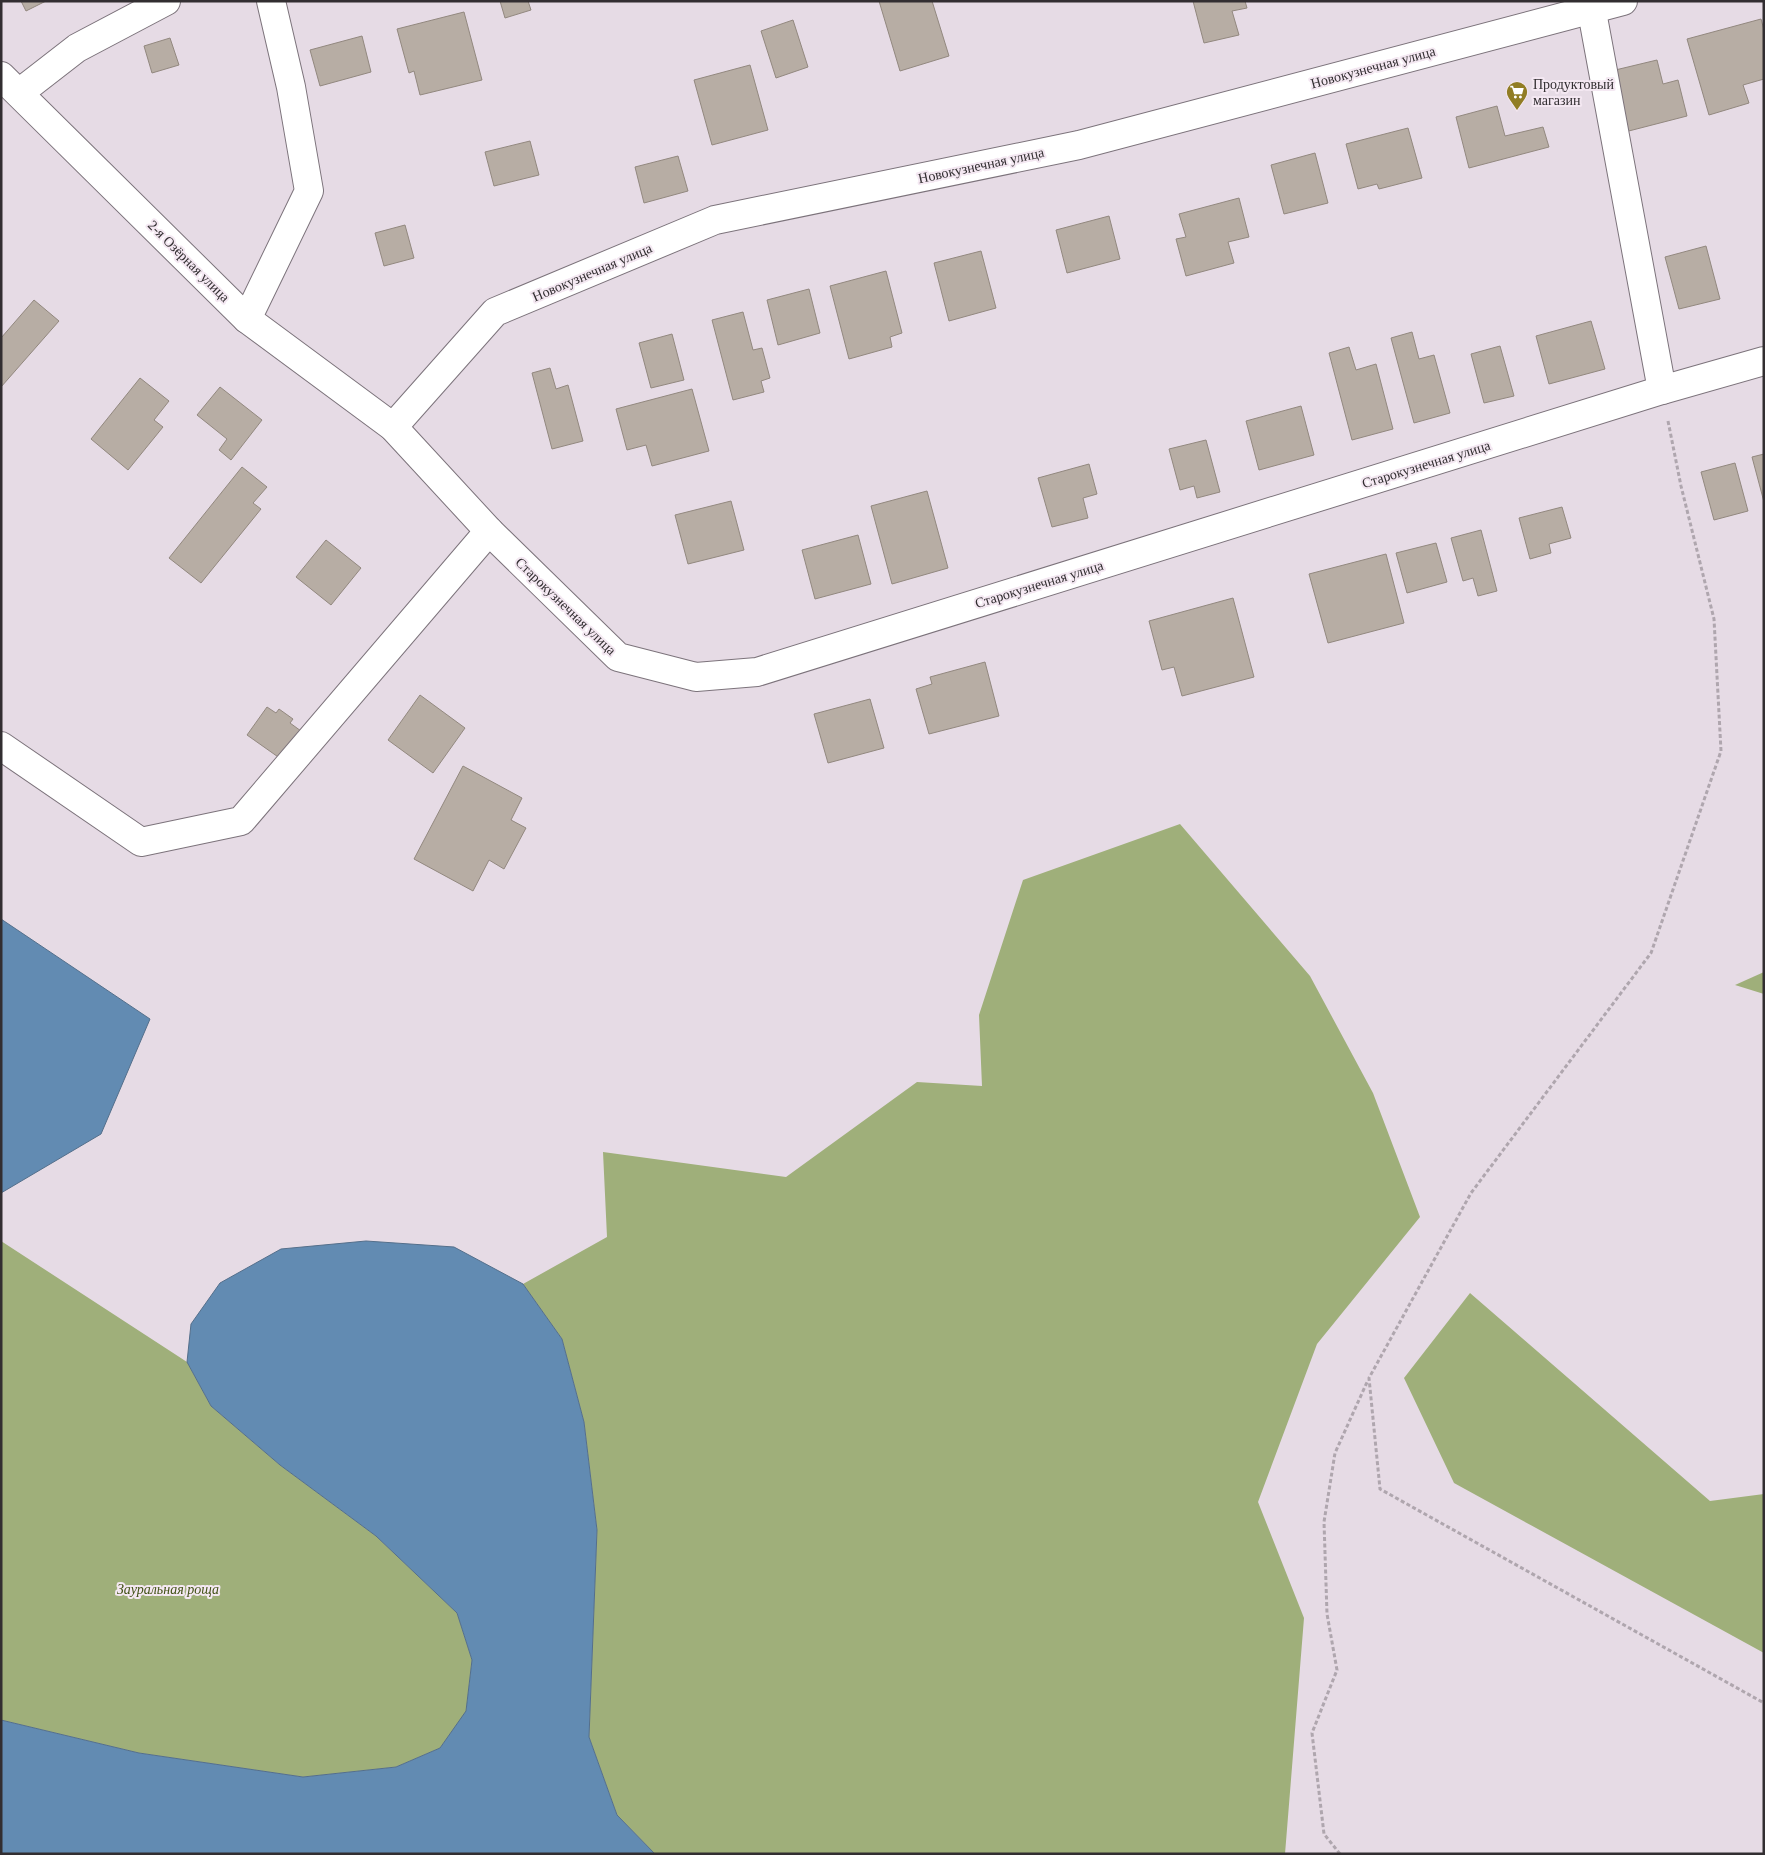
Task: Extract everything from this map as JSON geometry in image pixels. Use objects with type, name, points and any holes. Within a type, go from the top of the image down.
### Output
[{"type":"street","points":[[10,85],[166,1]]},
{"type":"street","points":[[247,319],[309,191],[291,87],[271,1]]},
{"type":"street","name":"Новокузнечная улица","points":[[394,427],[495,312],[715,220],[1079,145],[1590,5],[1623,1]]},
{"type":"street","points":[[1590,5],[1662,390]]},
{"type":"street","name":"2-я Озёрная улица","points":[[10,85],[247,319],[394,427]]},
{"type":"street","name":"Старокузнечная улица","points":[[394,427],[489,531],[618,657],[696,677],[757,672],[1662,390],[1764,361]]},
{"type":"street","points":[[1,746],[141,842],[241,821],[489,531]]},
{"type":"path","points":[[1340,1854],[1324,1834],[1312,1733],[1337,1670],[1327,1614],[1324,1522],[1335,1453],[1369,1378],[1471,1193],[1651,953],[1721,752],[1714,619],[1681,486],[1662,390]]},
{"type":"path","points":[[1369,1378],[1380,1489],[1764,1704]]},
{"type":"green space","points":[[1180,824],[1310,976],[1373,1093],[1420,1217],[1317,1344],[1258,1502],[1304,1618],[1285,1854],[655,1854],[617,1815],[589,1737],[597,1530],[584,1422],[562,1339],[523,1284],[607,1237],[603,1152],[786,1177],[917,1082],[982,1086],[979,1015],[1023,880]]},
{"type":"green space","points":[[1764,972],[1764,994],[1735,985]]},
{"type":"green space","name":"Зауральная роща","points":[[1,1241],[187,1362],[211,1406],[280,1465],[376,1536],[457,1613],[472,1660],[466,1712],[440,1748],[396,1767],[303,1777],[139,1753],[1,1720]]},
{"type":"green space","points":[[1470,1293],[1710,1501],[1764,1494],[1764,1653],[1454,1483],[1404,1378]]},
{"type":"water","points":[[1,919],[150,1019],[101,1134],[1,1193]]},
{"type":"water","points":[[366,1241],[454,1247],[523,1284],[562,1339],[584,1422],[597,1530],[589,1737],[617,1815],[655,1854],[1,1854],[1,1720],[139,1753],[303,1777],[396,1767],[440,1748],[466,1711],[472,1660],[457,1613],[376,1536],[280,1465],[211,1406],[187,1362],[191,1324],[220,1283],[281,1249]]},
{"type":"building","points":[[21,1],[46,1],[26,11]]},
{"type":"building","points":[[500,1],[528,1],[531,10],[505,18]]},
{"type":"building","points":[[879,1],[932,1],[949,56],[900,71]]},
{"type":"building","points":[[1193,1],[1245,1],[1247,8],[1232,11],[1239,35],[1204,43]]},
{"type":"building","points":[[464,12],[482,80],[420,95],[414,71],[409,73],[397,29]]},
{"type":"building","points":[[1761,19],[1764,30],[1764,79],[1743,85],[1749,103],[1709,115],[1687,39]]},
{"type":"building","points":[[793,20],[808,67],[776,78],[761,31]]},
{"type":"building","points":[[362,36],[371,72],[320,86],[310,50]]},
{"type":"building","points":[[170,38],[179,65],[152,73],[144,46]]},
{"type":"building","points":[[1657,60],[1663,84],[1678,80],[1687,116],[1621,133],[1607,72]]},
{"type":"building","points":[[750,65],[768,130],[712,145],[694,80]]},
{"type":"building","points":[[1497,106],[1505,136],[1543,127],[1549,147],[1469,168],[1456,117]]},
{"type":"building","points":[[1408,128],[1422,178],[1379,189],[1377,184],[1358,189],[1346,144]]},
{"type":"building","points":[[530,141],[539,175],[494,186],[485,152]]},
{"type":"building","points":[[1315,153],[1328,203],[1284,214],[1271,165]]},
{"type":"building","points":[[678,156],[688,191],[644,203],[635,167]]},
{"type":"building","points":[[1239,198],[1249,237],[1228,242],[1234,263],[1186,276],[1176,239],[1186,237],[1179,214]]},
{"type":"building","points":[[1109,216],[1120,259],[1067,273],[1056,230]]},
{"type":"building","points":[[405,225],[414,258],[384,266],[375,233]]},
{"type":"building","points":[[1706,246],[1720,299],[1679,309],[1665,257]]},
{"type":"building","points":[[981,251],[996,308],[949,321],[934,263]]},
{"type":"building","points":[[886,271],[902,333],[890,337],[892,347],[849,359],[830,286]]},
{"type":"building","points":[[809,289],[820,333],[778,345],[767,300]]},
{"type":"building","points":[[34,300],[59,321],[1,387],[1,338]]},
{"type":"building","points":[[743,312],[753,350],[762,348],[770,378],[761,381],[764,392],[733,400],[712,320]]},
{"type":"building","points":[[1591,321],[1605,369],[1549,384],[1536,336]]},
{"type":"building","points":[[1412,332],[1419,359],[1434,355],[1450,413],[1414,423],[1391,338]]},
{"type":"building","points":[[672,334],[684,380],[651,388],[639,343]]},
{"type":"building","points":[[1500,346],[1514,396],[1484,403],[1471,354]]},
{"type":"building","points":[[1349,347],[1356,370],[1376,364],[1393,429],[1352,440],[1329,353]]},
{"type":"building","points":[[550,368],[556,389],[568,385],[583,441],[552,449],[532,373]]},
{"type":"building","points":[[140,378],[169,401],[154,420],[163,427],[128,470],[91,439]]},
{"type":"building","points":[[220,387],[262,420],[231,460],[219,450],[227,439],[197,415]]},
{"type":"building","points":[[692,389],[709,451],[652,466],[646,445],[627,450],[616,409]]},
{"type":"building","points":[[1301,406],[1314,455],[1259,470],[1246,421]]},
{"type":"building","points":[[1206,440],[1220,492],[1197,498],[1194,486],[1180,490],[1169,449]]},
{"type":"building","points":[[1764,454],[1764,502],[1752,457]]},
{"type":"building","points":[[1735,463],[1748,511],[1714,520],[1701,472]]},
{"type":"building","points":[[1089,464],[1097,494],[1083,498],[1088,518],[1052,527],[1038,478]]},
{"type":"building","points":[[242,467],[267,487],[253,503],[261,509],[201,583],[169,558]]},
{"type":"building","points":[[927,491],[948,568],[892,584],[871,506]]},
{"type":"building","points":[[731,501],[744,550],[688,564],[675,515]]},
{"type":"building","points":[[1562,507],[1571,538],[1549,544],[1551,553],[1530,559],[1519,518]]},
{"type":"building","points":[[1481,530],[1497,591],[1478,596],[1473,578],[1463,581],[1451,538]]},
{"type":"building","points":[[858,535],[871,584],[815,599],[802,550]]},
{"type":"building","points":[[326,540],[361,568],[331,605],[296,577]]},
{"type":"building","points":[[1436,543],[1447,582],[1407,593],[1396,553]]},
{"type":"building","points":[[1386,554],[1404,623],[1328,643],[1309,574]]},
{"type":"building","points":[[1233,598],[1254,677],[1182,696],[1174,667],[1162,670],[1149,621]]},
{"type":"building","points":[[985,662],[999,716],[929,734],[916,689],[932,684],[930,677]]},
{"type":"building","points":[[420,695],[465,728],[433,773],[388,740]]},
{"type":"building","points":[[870,699],[884,748],[828,763],[814,714]]},
{"type":"building","points":[[267,707],[276,713],[279,709],[293,719],[290,723],[301,731],[281,759],[247,735]]},
{"type":"building","points":[[463,766],[522,798],[511,820],[526,828],[504,869],[489,860],[473,891],[414,859]]},
{"type":"place","name":"Продуктовый магазин","points":[[1517,111]]}]
